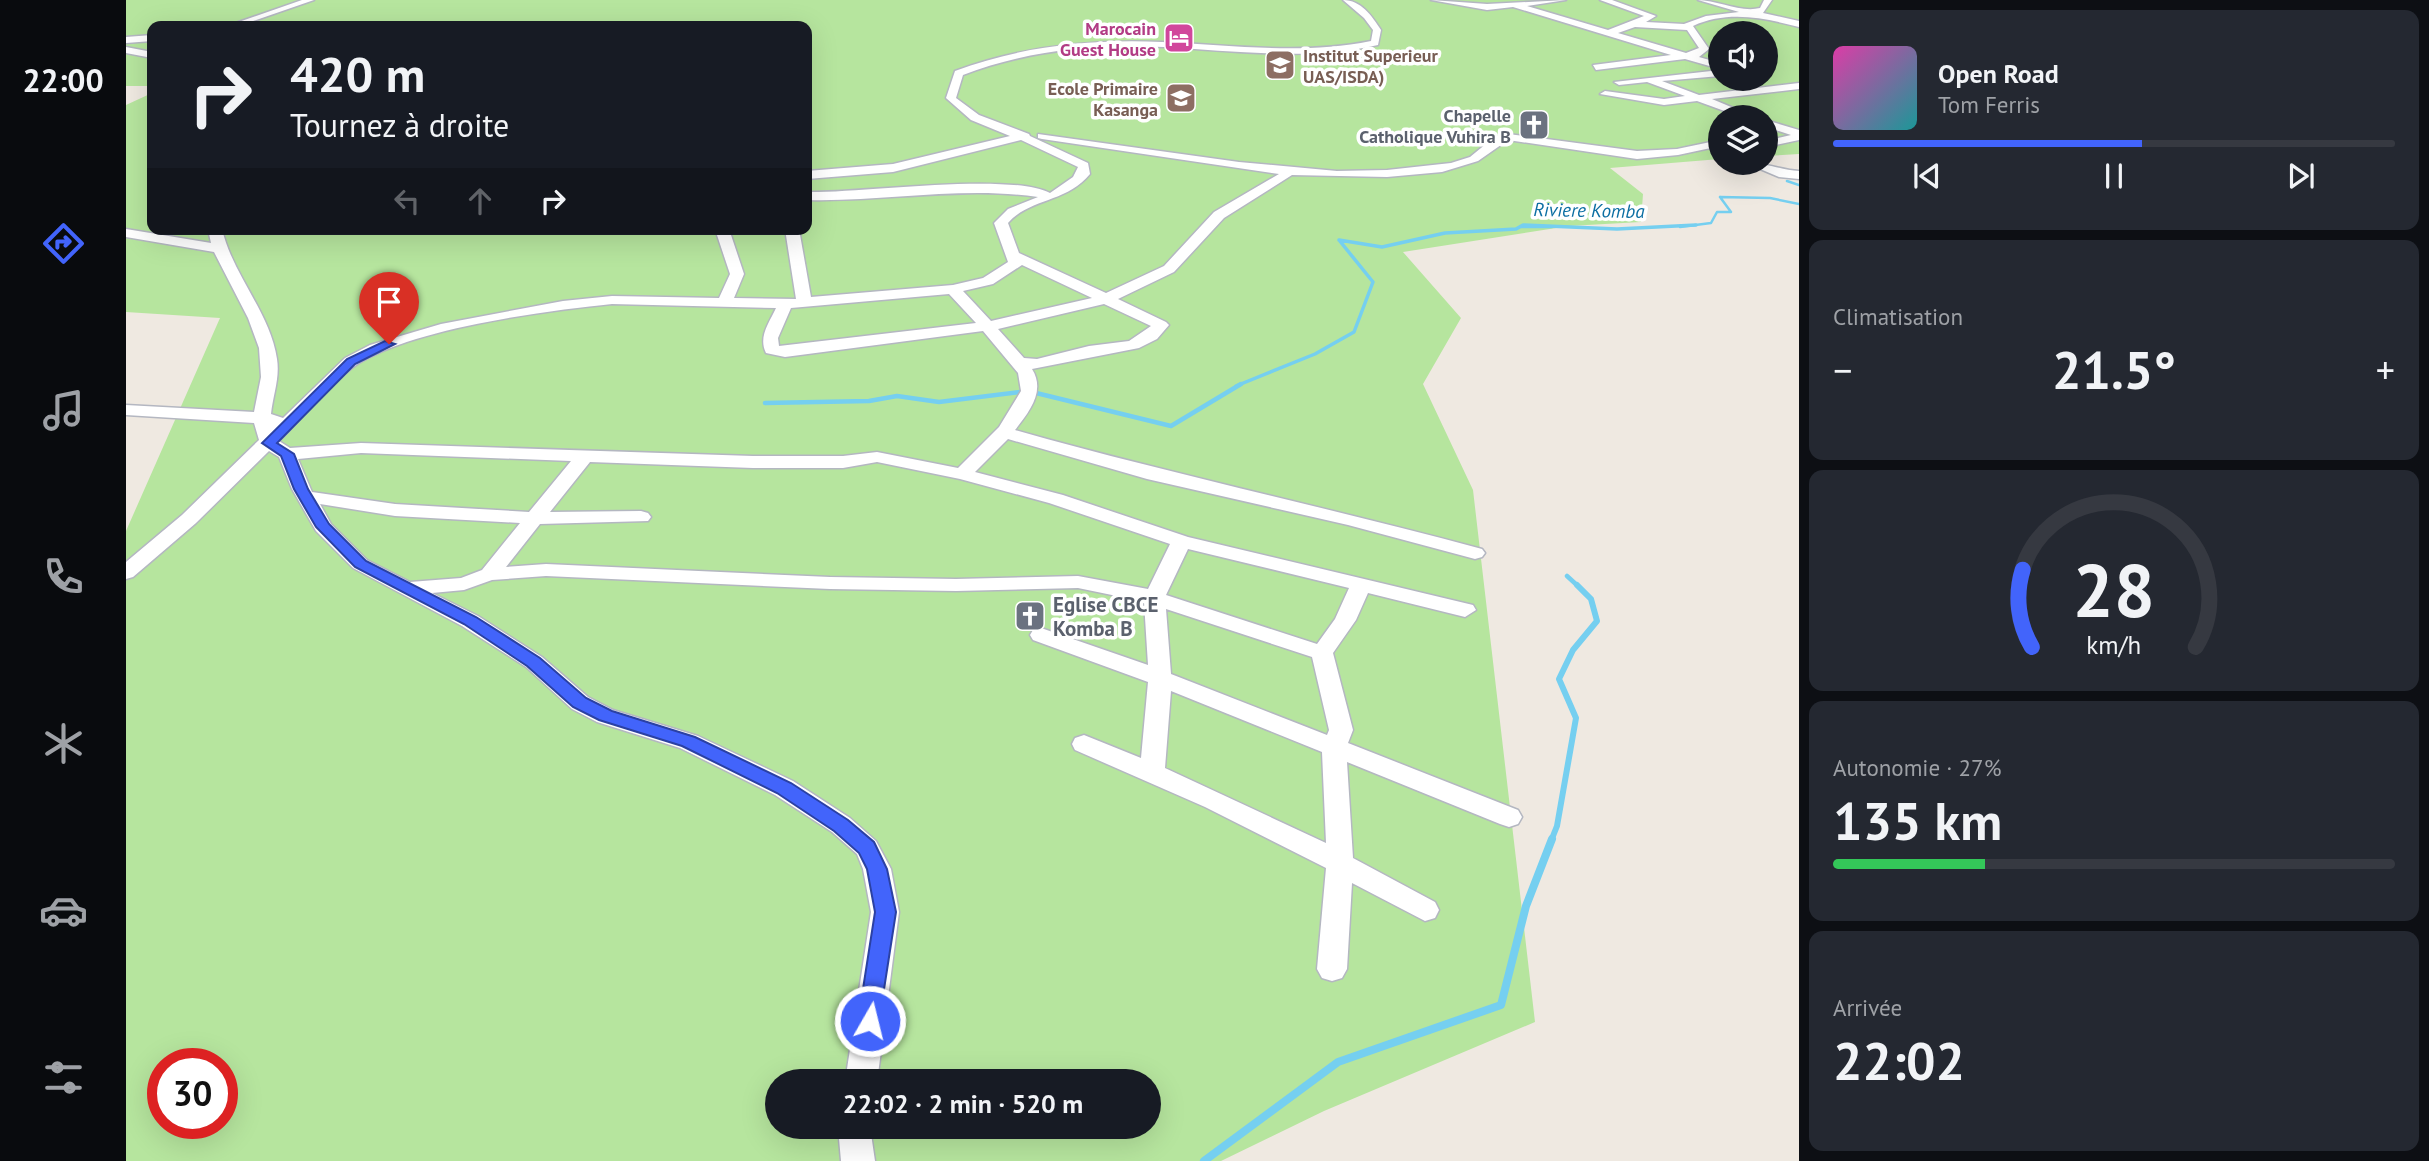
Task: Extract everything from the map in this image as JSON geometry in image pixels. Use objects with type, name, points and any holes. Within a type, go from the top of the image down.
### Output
[{"type":"street","points":[[246,21],[310,0]]},
{"type":"street","points":[[126,573],[278,449],[306,408],[351,361],[376,348],[446,327],[563,305],[612,300],[785,304],[953,289],[988,282],[1016,263],[1001,223],[1006,216],[1019,206],[1058,194],[1084,174],[1084,166],[1060,150],[977,119],[954,104],[951,98],[957,84],[956,75],[982,63],[1061,47],[1171,45],[1270,54],[1314,53],[1375,43],[1377,30],[1367,16],[1348,0]]},
{"type":"street","points":[[1435,0],[1487,7],[1562,0]]},
{"type":"street","points":[[1604,0],[1652,16],[1605,33]]},
{"type":"street","points":[[1702,0],[1799,24]]},
{"type":"street","points":[[1632,24],[1689,27],[1703,19],[1755,13],[1763,10],[1768,0]]},
{"type":"street","points":[[1515,5],[1708,63]]},
{"type":"street","points":[[1596,67],[1698,54],[1704,49],[1689,27]]},
{"type":"street","points":[[126,40],[147,38]]},
{"type":"street","points":[[126,50],[147,54]]},
{"type":"street","points":[[1619,82],[1708,74]]},
{"type":"street","points":[[1650,80],[1715,105]]},
{"type":"street","points":[[1778,84],[1795,88]]},
{"type":"street","points":[[1605,94],[1646,101],[1698,99],[1795,88]]},
{"type":"street","points":[[1778,127],[1799,135]]},
{"type":"street","points":[[812,175],[893,167],[1019,134],[1287,174],[1387,174],[1449,167],[1474,159],[1491,142],[1508,137],[1637,155],[1678,152],[1708,144]]},
{"type":"street","points":[[1778,141],[1799,135]]},
{"type":"street","points":[[1704,144],[1708,146]]},
{"type":"street","points":[[1778,172],[1799,175]]},
{"type":"street","points":[[785,304],[770,338],[772,350],[785,352],[1028,320],[1139,285],[1171,268],[1180,262],[1198,236],[1220,215],[1287,174]]},
{"type":"street","points":[[812,196],[843,197],[993,187],[1058,194]]},
{"type":"street","points":[[126,233],[217,248]]},
{"type":"street","points":[[216,235],[217,248],[267,345],[272,377],[261,419],[301,489],[309,497],[323,527],[360,564],[411,588],[470,621],[534,662],[580,703],[606,716],[689,742],[784,788],[841,825],[867,848],[877,869],[885,912],[863,1069]]},
{"type":"street","points":[[724,235],[737,274],[724,303]]},
{"type":"street","points":[[793,235],[804,302]]},
{"type":"street","points":[[1011,254],[1071,280],[1100,299],[1160,326],[1151,336],[1133,345],[1089,351],[1037,364],[1019,363]]},
{"type":"street","points":[[953,289],[1019,363],[1030,380],[1028,391],[1007,433],[962,474]]},
{"type":"street","points":[[126,410],[280,419],[306,408]]},
{"type":"street","points":[[1007,433],[1154,475],[1352,520],[1475,553]]},
{"type":"street","points":[[278,449],[361,448],[753,462],[843,462],[877,457],[962,474],[1056,499],[1181,541],[1465,610]]},
{"type":"street","points":[[489,574],[584,457]]},
{"type":"street","points":[[309,497],[394,510],[532,519],[641,517]]},
{"type":"street","points":[[1152,771],[1160,677],[1154,598],[1181,541]]},
{"type":"street","points":[[411,588],[464,584],[489,574],[546,570],[931,585],[1077,582],[1154,598],[1321,653]]},
{"type":"street","points":[[1321,653],[1345,620],[1361,585]]},
{"type":"street","points":[[1041,635],[1160,677],[1509,817]]},
{"type":"street","points":[[1321,653],[1341,730],[1334,746],[1340,862],[1332,969]]},
{"type":"street","points":[[1084,744],[1152,771],[1340,862],[1425,910]]},
{"type":"street","points":[[855,1139],[858,1161]]},
{"type":"green space","points":[[126,0],[1799,0],[1799,154],[1778,155],[1778,105],[1708,105],[1708,160],[1610,168],[1643,194],[1641,222],[1569,226],[1403,252],[1461,318],[1423,384],[1473,490],[1535,1022],[1324,1111],[1221,1161],[126,1161],[126,531],[220,318],[126,312],[126,105],[147,95],[147,235],[812,235],[812,21],[147,21],[147,86],[126,86]]},
{"type":"waterway","points":[[1787,181],[1799,185]]},
{"type":"waterway","points":[[1695,225],[1711,223],[1717,212],[1731,212],[1720,197],[1770,198],[1799,204]]},
{"type":"waterway","points":[[1236,386],[1315,354],[1354,332],[1373,282],[1339,240],[1382,247],[1445,233],[1516,229],[1523,225]]},
{"type":"waterway","name":"Riviere Komba","points":[[1524,225],[1617,229],[1695,225]]},
{"type":"waterway","name":"Riviere Komba","points":[[1680,227],[1695,225]]},
{"type":"waterway","name":"Riviere Komba","points":[[1520,227],[1552,227]]},
{"type":"waterway","points":[[765,403],[869,401],[897,396],[939,402],[1028,391],[1171,426],[1241,384]]},
{"type":"waterway","points":[[1567,576],[1579,587]]},
{"type":"waterway","points":[[1551,841],[1557,826],[1576,718],[1559,679],[1573,650],[1597,621],[1591,599],[1579,587]]},
{"type":"waterway","points":[[1204,1161],[1338,1062],[1501,1005],[1526,906],[1552,839]]},
{"type":"place","name":"Marocain Guest House","points":[[1179,38]]},
{"type":"place","name":"Institut Superieur UAS/ISDA)","points":[[1280,65]]},
{"type":"place","name":"Ecole Primaire Kasanga","points":[[1181,98]]},
{"type":"place","name":"Chapelle Catholique Vuhira B","points":[[1534,125]]},
{"type":"place","name":"Eglise CBCE Komba B","points":[[1030,616]]},
{"type":"route","points":[[389,344],[351,361],[269,443],[287,454],[301,489],[309,497],[323,527],[360,564],[411,588],[470,621],[534,662],[580,703],[606,716],[689,742],[784,788],[841,825],[867,848],[877,869],[885,912],[870,1021]]}]
